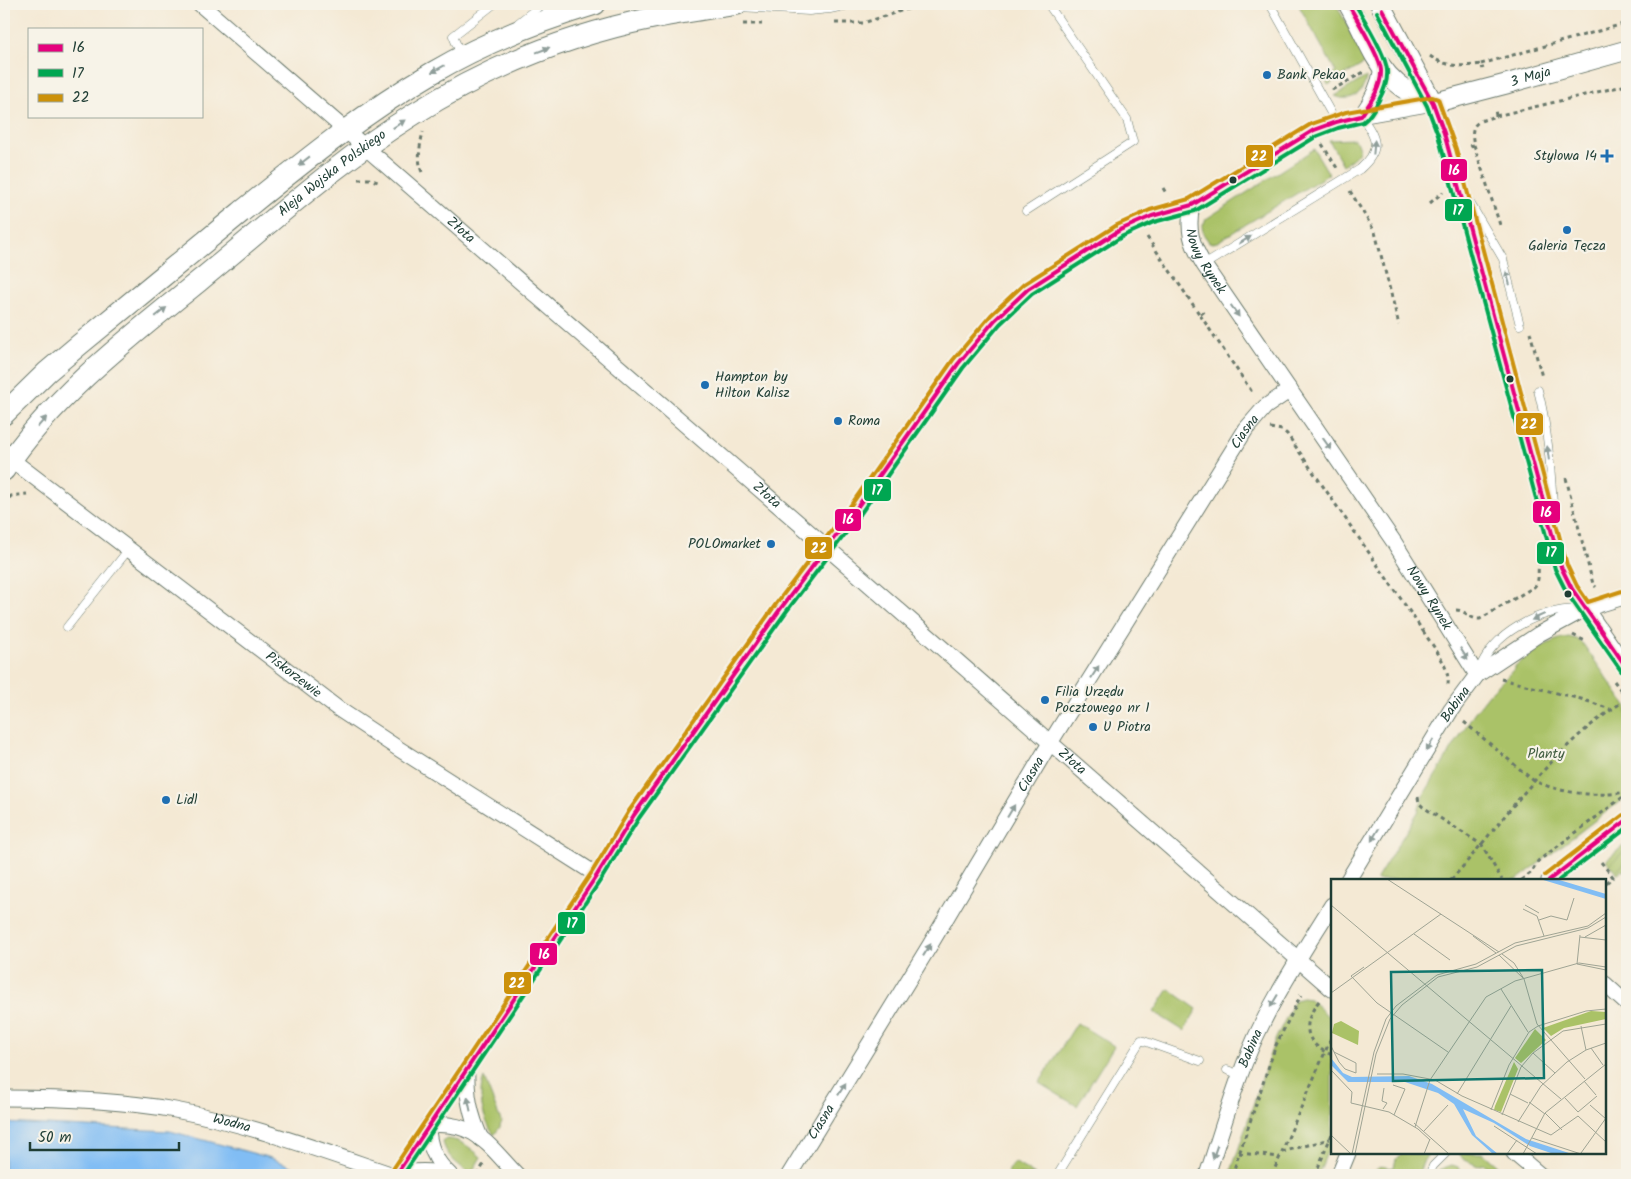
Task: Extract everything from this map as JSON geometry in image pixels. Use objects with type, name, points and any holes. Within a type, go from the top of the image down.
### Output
[{"type":"main road","name":"Aleja Wojska Polskiego","points":[[4,414],[47,372],[79,345],[346,129],[406,88],[462,56],[532,26],[596,4]]},
{"type":"main road","name":"Aleja Wojska Polskiego","points":[[6,461],[51,412],[111,354],[366,147],[414,114],[508,64],[577,38],[652,18],[731,11]]},
{"type":"street","name":"Złota","points":[[200,4],[828,548],[1331,988]]},
{"type":"street","points":[[1348,4],[1374,70],[1376,93],[1361,116]]},
{"type":"street","points":[[1380,4],[1433,103],[1444,133],[1551,556],[1627,668]]},
{"type":"street","name":"3 Maja","points":[[1433,103],[1627,50]]},
{"type":"street","points":[[1374,70],[1392,80],[1404,90],[1433,103]]},
{"type":"street","name":"Nowy Rynek","points":[[1433,103],[1361,116],[1314,130],[1192,205],[1189,230],[1192,241],[1204,265],[1394,542],[1477,676]]},
{"type":"street","points":[[396,1175],[598,875],[640,807],[781,608],[828,548],[958,364],[996,320],[1040,281],[1120,230],[1152,216],[1192,205]]},
{"type":"street","name":"Ciasna","points":[[789,1175],[935,937],[1050,743],[1246,429],[1265,407],[1290,390]]},
{"type":"street","name":"Piskorzewie","points":[[6,461],[129,549],[337,708],[598,875]]},
{"type":"street","name":"Babina","points":[[1349,879],[1451,710],[1477,676],[1539,634],[1586,609],[1627,596]]},
{"type":"street","points":[[1550,879],[1627,820]]},
{"type":"street","name":"Babina","points":[[1207,1175],[1234,1072],[1331,907]]},
{"type":"street","points":[[1606,985],[1627,1004]]},
{"type":"street","points":[[467,1067],[467,1096],[481,1139]]},
{"type":"street","name":"Wodna","points":[[4,1098],[112,1102],[174,1110],[230,1123],[396,1175],[421,1171],[449,1175]]},
{"type":"street","points":[[428,1125],[451,1124],[473,1132],[517,1175]]},
{"type":"street","name":"Wodna","points":[[428,1125],[428,1136],[435,1158],[449,1175]]},
{"type":"street","points":[[1339,1175],[1348,1154]]},
{"type":"street","points":[[1515,1154],[1532,1171]]},
{"type":"lane","points":[[462,56],[453,36],[494,4]]},
{"type":"lane","points":[[497,40],[542,4]]},
{"type":"lane","points":[[731,11],[810,10],[852,4]]},
{"type":"lane","points":[[1026,211],[1133,142],[1126,119],[1048,4]]},
{"type":"lane","points":[[1270,4],[1336,122]]},
{"type":"lane","points":[[1204,265],[1355,173],[1368,162],[1376,146],[1374,137],[1361,116]]},
{"type":"lane","points":[[1458,184],[1502,259],[1524,326]]},
{"type":"lane","points":[[1538,390],[1543,410],[1551,477],[1551,556]]},
{"type":"lane","points":[[68,627],[129,549]]},
{"type":"lane","points":[[1058,1174],[1141,1040],[1200,1061]]},
{"type":"lane","points":[[1429,1175],[1433,1166],[1445,1154]]},
{"type":"path","points":[[834,23],[863,23],[923,4]]},
{"type":"path","points":[[731,11],[767,24]]},
{"type":"path","points":[[1429,55],[1445,64],[1456,66],[1481,64],[1627,23]]},
{"type":"path","points":[[1481,64],[1483,69]]},
{"type":"path","points":[[1332,90],[1374,70]]},
{"type":"path","points":[[1503,234],[1474,145],[1473,128],[1478,122],[1496,116],[1627,85]]},
{"type":"path","points":[[1495,109],[1496,116]]},
{"type":"path","points":[[420,147],[424,128]]},
{"type":"path","points":[[1322,144],[1337,169]]},
{"type":"path","points":[[1470,146],[1474,145]]},
{"type":"path","points":[[1163,188],[1166,193]]},
{"type":"path","points":[[1348,188],[1375,232],[1399,325]]},
{"type":"path","points":[[1142,230],[1252,392],[1253,395],[1248,403]]},
{"type":"path","points":[[1200,315],[1206,310]]},
{"type":"path","points":[[1524,326],[1543,382]]},
{"type":"path","points":[[1268,428],[1282,430],[1287,434],[1423,631],[1447,669],[1447,688],[1452,691]]},
{"type":"path","points":[[1565,474],[1592,584],[1601,588]]},
{"type":"path","points":[[4,504],[12,496],[33,495]]},
{"type":"path","points":[[1453,611],[1461,610],[1476,619],[1480,619],[1537,584],[1538,564],[1551,556]]},
{"type":"path","points":[[1627,618],[1624,628],[1627,632]]},
{"type":"path","points":[[1423,631],[1428,628]]},
{"type":"path","points":[[1565,634],[1578,636],[1588,645]]},
{"type":"path","points":[[1503,672],[1497,678],[1581,699],[1611,710]]},
{"type":"path","points":[[1452,879],[1534,781],[1575,738],[1627,699],[1612,678]]},
{"type":"path","points":[[1459,727],[1468,714]]},
{"type":"path","points":[[1463,722],[1534,781],[1563,791],[1580,794],[1627,793]]},
{"type":"path","points":[[1420,793],[1419,803],[1422,807],[1482,845],[1501,879]]},
{"type":"path","points":[[1522,879],[1532,872],[1538,861],[1627,793]]},
{"type":"path","points":[[1599,859],[1613,878],[1606,883]]},
{"type":"path","points":[[1232,1175],[1276,1045],[1300,995]]},
{"type":"path","points":[[1320,1000],[1311,1013],[1307,1028],[1313,1042],[1331,1055]]},
{"type":"path","points":[[1272,1175],[1331,1038]]},
{"type":"path","points":[[1315,1175],[1331,1137]]},
{"type":"path","points":[[1282,1152],[1330,1140]]},
{"type":"path","points":[[1239,1154],[1280,1157]]},
{"type":"path","points":[[477,1175],[486,1162]]},
{"type":"green space","points":[[1298,4],[1336,4],[1359,48],[1364,64],[1328,85],[1325,78],[1336,72]]},
{"type":"green space","points":[[1366,77],[1363,88],[1356,95],[1346,98],[1335,96]]},
{"type":"green space","points":[[1354,139],[1358,143],[1359,150],[1354,157],[1343,165],[1329,140]]},
{"type":"green space","points":[[1314,149],[1329,174],[1217,242],[1209,242],[1204,235],[1202,227],[1206,219]]},
{"type":"green space","name":"Planty","points":[[1562,638],[1576,639],[1583,644],[1627,707],[1627,796],[1518,879],[1377,879],[1418,812],[1423,796],[1474,713],[1490,693],[1515,669],[1515,666],[1547,644]]},
{"type":"green space","points":[[1627,843],[1627,857],[1625,856],[1624,862],[1627,863],[1624,872],[1622,870],[1617,874],[1606,860]]},
{"type":"green space","points":[[1169,989],[1197,1009],[1184,1031],[1154,1012]]},
{"type":"green space","points":[[1302,998],[1310,999],[1331,1019],[1331,1142],[1318,1175],[1230,1175],[1276,1038],[1295,1000]]},
{"type":"green space","points":[[1077,1023],[1114,1046],[1077,1106],[1039,1083]]},
{"type":"green space","points":[[484,1078],[501,1121],[500,1127],[494,1135],[482,1107],[481,1092]]},
{"type":"green space","points":[[446,1139],[461,1142],[481,1157],[471,1174],[454,1161],[447,1152],[443,1142]]},
{"type":"green space","points":[[1401,1154],[1429,1154],[1424,1160],[1418,1175],[1384,1175],[1375,1172],[1381,1166],[1394,1167],[1396,1159]]},
{"type":"green space","points":[[1460,1154],[1484,1154],[1508,1175],[1491,1175],[1494,1169],[1483,1164],[1478,1166],[1463,1159]]},
{"type":"green space","points":[[1014,1162],[1035,1175],[1006,1175]]},
{"type":"green space","points":[[1452,1165],[1460,1170],[1458,1175],[1436,1175],[1441,1169]]},
{"type":"water","points":[[4,1123],[170,1131],[271,1158],[312,1175],[4,1175]]},
{"type":"transit line","name":"16","points":[[396,1175],[597,875],[634,815],[781,608],[856,509],[958,364],[995,320],[1028,289],[1120,230],[1152,216],[1192,205],[1314,130],[1361,116],[1372,100],[1380,83],[1381,70],[1372,47],[1348,4]]},
{"type":"transit line","name":"17","points":[[403,1175],[602,878],[639,818],[786,612],[861,513],[963,368],[1000,324],[1032,294],[1123,236],[1154,222],[1195,211],[1317,136],[1338,128],[1363,122],[1370,115],[1384,89],[1387,70],[1379,46],[1355,4]]},
{"type":"transit line","name":"16","points":[[1382,9],[1433,103],[1444,133],[1561,567],[1572,589],[1627,668]]},
{"type":"transit line","name":"17","points":[[1377,12],[1427,106],[1438,135],[1555,569],[1567,593],[1622,672]]},
{"type":"transit line","name":"22","points":[[391,1172],[592,872],[629,811],[776,604],[851,505],[953,360],[991,315],[1024,284],[1117,225],[1150,210],[1189,199],[1311,124],[1346,112],[1432,97],[1438,99],[1456,149],[1567,565],[1577,586],[1588,602],[1625,590]]},
{"type":"transit line","name":"22","points":[[1545,875],[1623,815]]},
{"type":"transit line","name":"16","points":[[1550,879],[1627,820]]},
{"type":"transit line","name":"17","points":[[1560,879],[1627,828]]},
{"type":"place","name":"Bank Pekao","points":[[1267,75]]},
{"type":"place","name":"Stylowa 14","points":[[1607,156]]},
{"type":"place","name":"Galeria Tęcza","points":[[1567,230]]},
{"type":"place","name":"Hampton by Hilton Kalisz","points":[[705,385]]},
{"type":"place","name":"Roma","points":[[838,421]]},
{"type":"place","name":"POLOmarket","points":[[771,544]]},
{"type":"place","name":"Filia Urzędu Pocztowego nr 1","points":[[1045,700]]},
{"type":"place","name":"U Piotra","points":[[1093,727]]},
{"type":"place","name":"Lidl","points":[[166,800]]}]
